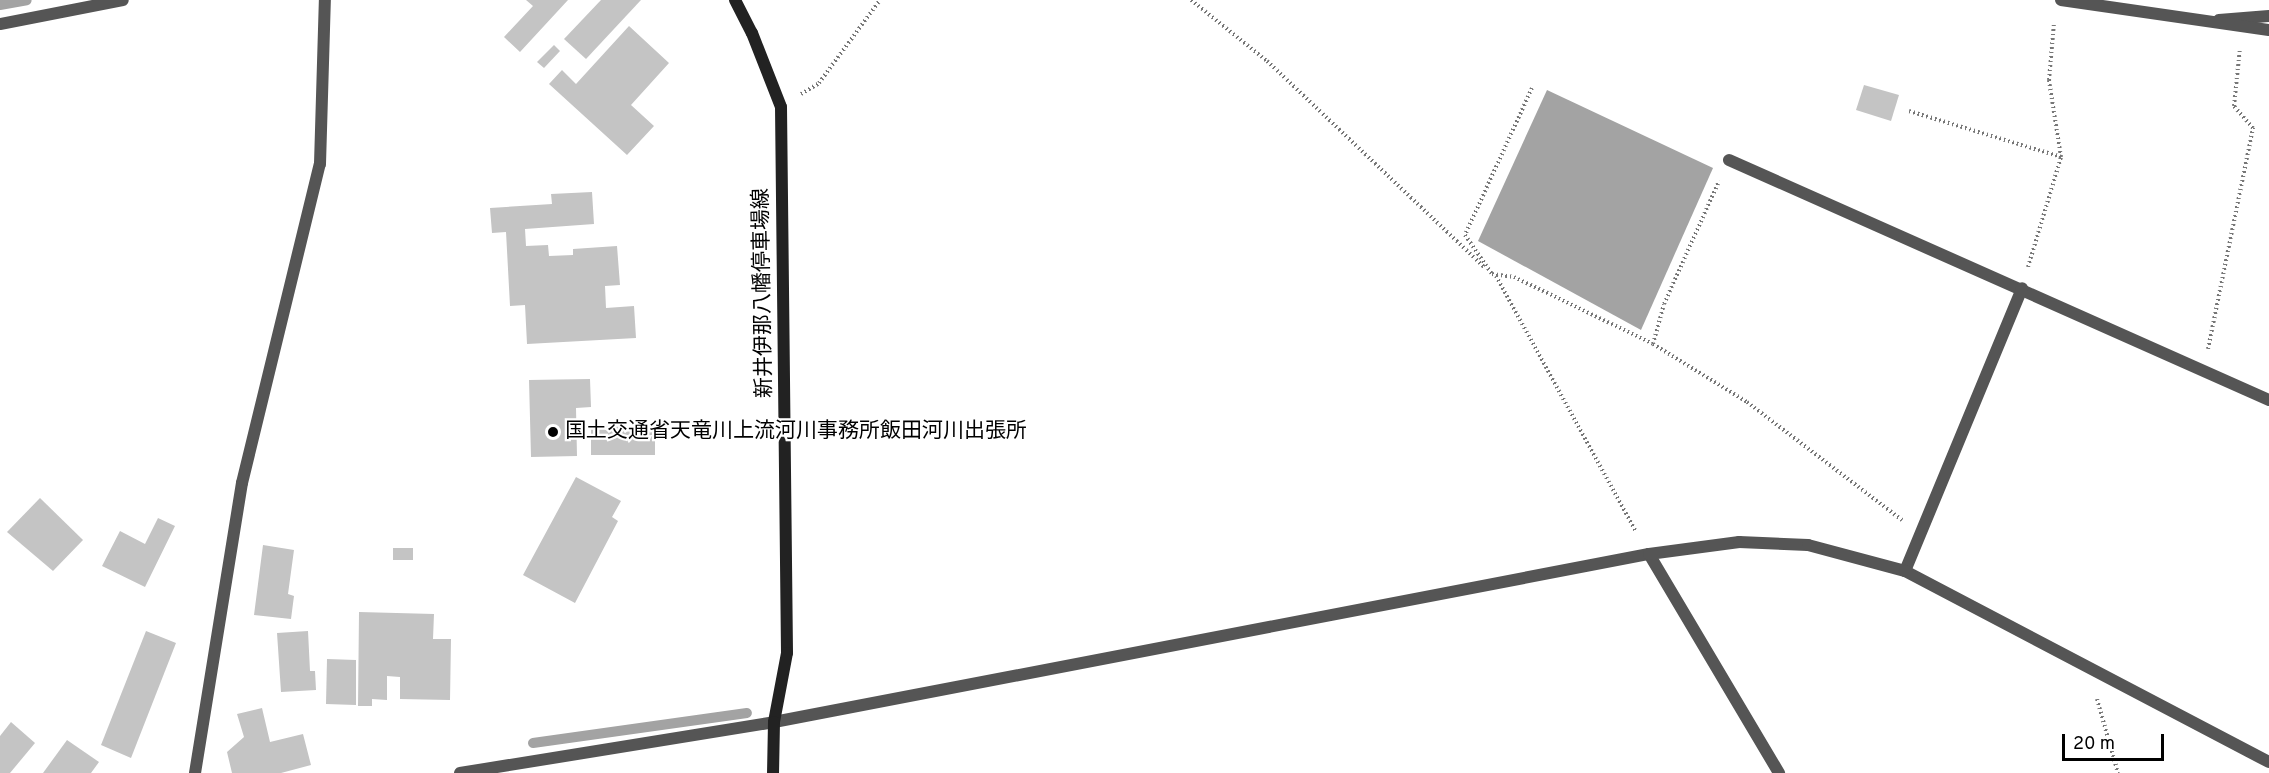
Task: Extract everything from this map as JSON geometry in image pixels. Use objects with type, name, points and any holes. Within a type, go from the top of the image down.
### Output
[{"type":"main road","name":"新井伊那八幡停車場線","points":[[735,0],[781,107],[787,654],[774,722],[773,773]]},
{"type":"street","points":[[0,24],[123,0]]},
{"type":"street","points":[[195,773],[242,483],[320,164],[326,0]]},
{"type":"street","points":[[2058,6],[2209,21],[2269,30]]},
{"type":"street","points":[[2209,21],[2269,16]]},
{"type":"street","points":[[1729,160],[2022,288],[2269,400]]},
{"type":"street","points":[[1905,571],[2022,288]]},
{"type":"street","points":[[460,773],[774,722],[1648,554],[1739,542],[1808,545],[1905,571],[2087,663],[2269,762]]},
{"type":"street","points":[[1648,554],[1779,773]]},
{"type":"path","points":[[781,107],[819,82],[880,0]]},
{"type":"path","points":[[1191,0],[1267,61],[1494,274],[1514,277],[1653,344],[1747,402],[1920,533]]},
{"type":"path","points":[[2022,288],[2061,157],[2049,80],[2058,6]]},
{"type":"path","points":[[2204,372],[2253,128],[2234,106],[2242,26]]},
{"type":"path","points":[[1532,88],[1465,235],[1494,274],[1648,554]]},
{"type":"path","points":[[1909,111],[2061,157]]},
{"type":"path","points":[[1653,344],[1664,304],[1729,160]]},
{"type":"path","points":[[2087,663],[2118,773]]},
{"type":"shaded area","points":[[1547,90],[1713,168],[1641,330],[1478,241]]},
{"type":"building","points":[[526,0],[568,0],[520,52],[504,37],[533,6]]},
{"type":"building","points":[[601,0],[641,0],[586,59],[564,39]]},
{"type":"building","points":[[629,26],[669,63],[631,105],[654,126],[627,155],[549,84],[562,70],[576,84]]},
{"type":"building","points":[[554,45],[560,51],[544,68],[537,62]]},
{"type":"building","points":[[1864,85],[1899,95],[1891,121],[1856,110]]},
{"type":"building","points":[[592,192],[594,224],[525,229],[526,246],[548,245],[549,256],[573,255],[573,249],[617,246],[620,285],[605,286],[606,308],[634,306],[636,338],[527,344],[525,305],[510,306],[506,232],[492,233],[490,208],[552,204],[551,194]]},
{"type":"building","name":"国土交通省天竜川上流河川事務所飯田河川出張所","points":[[590,379],[591,407],[576,408],[577,456],[531,457],[529,380]]},
{"type":"building","points":[[655,426],[655,455],[591,455],[591,427]]},
{"type":"building","points":[[576,477],[621,501],[612,517],[618,521],[575,603],[523,575]]},
{"type":"building","points":[[40,498],[83,540],[53,571],[7,532]]},
{"type":"building","points":[[158,518],[175,526],[145,587],[102,566],[120,531],[145,544]]},
{"type":"building","points":[[263,545],[294,550],[288,594],[294,596],[291,619],[254,615]]},
{"type":"building","points":[[393,548],[413,548],[413,560],[393,560]]},
{"type":"building","points":[[359,612],[434,614],[433,639],[451,639],[450,700],[400,699],[400,677],[387,676],[387,700],[372,699],[372,706],[358,706]]},
{"type":"building","points":[[146,631],[176,643],[131,758],[101,745]]},
{"type":"building","points":[[308,631],[310,671],[315,671],[316,690],[281,692],[277,633]]},
{"type":"building","points":[[327,659],[356,660],[356,705],[326,704]]},
{"type":"building","points":[[262,708],[270,742],[303,734],[311,765],[281,773],[232,773],[227,752],[244,737],[237,714]]},
{"type":"building","points":[[11,722],[35,743],[10,773],[0,773],[0,736]]},
{"type":"building","points":[[67,740],[99,762],[91,773],[43,773]]},
{"type":"waterway","points":[[0,5],[27,0]]},
{"type":"waterway","points":[[533,743],[747,713]]},
{"type":"place","name":"国土交通省天竜川上流河川事務所飯田河川出張所","points":[[553,432]]}]
